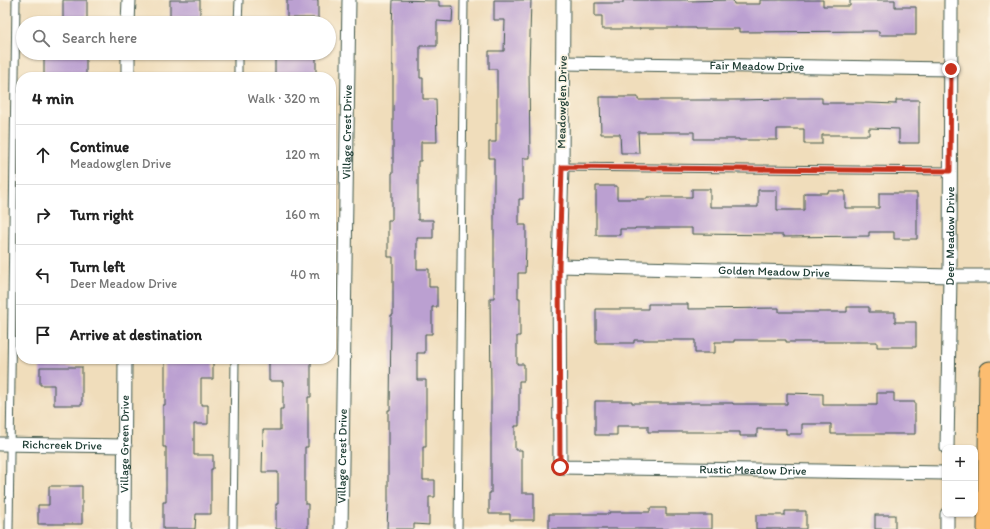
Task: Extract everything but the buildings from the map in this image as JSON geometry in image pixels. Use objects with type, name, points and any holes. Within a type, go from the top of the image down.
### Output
[{"type":"main road","points":[[988,529],[990,372]]},
{"type":"street","points":[[128,16],[129,0]]},
{"type":"street","name":"Village Crest Drive","points":[[341,529],[349,0]]},
{"type":"street","name":"Meadowglen Drive","points":[[560,467],[559,266],[562,167],[563,0]]},
{"type":"street","name":"Deer Meadow Drive","points":[[947,445],[950,276],[951,0]]},
{"type":"street","points":[[128,60],[128,72]]},
{"type":"street","name":"Fair Meadow Drive","points":[[563,63],[951,69]]},
{"type":"street","name":"Golden Meadow Drive","points":[[559,266],[990,276]]},
{"type":"street","name":"Village Green Drive","points":[[124,529],[125,364]]},
{"type":"street","name":"Richcreek Drive","points":[[5,444],[125,446]]},
{"type":"street","name":"Rustic Meadow Drive","points":[[560,467],[942,473]]},
{"type":"street","points":[[947,517],[947,529]]},
{"type":"lane","points":[[9,529],[5,444],[16,0]]},
{"type":"lane","points":[[238,16],[239,0]]},
{"type":"lane","points":[[458,529],[464,0]]},
{"type":"lane","points":[[238,60],[238,72]]},
{"type":"lane","points":[[562,167],[950,171]]},
{"type":"lane","points":[[233,529],[235,364]]},
{"type":"route","points":[[560,467],[559,266],[562,167],[950,171],[951,69]]}]
